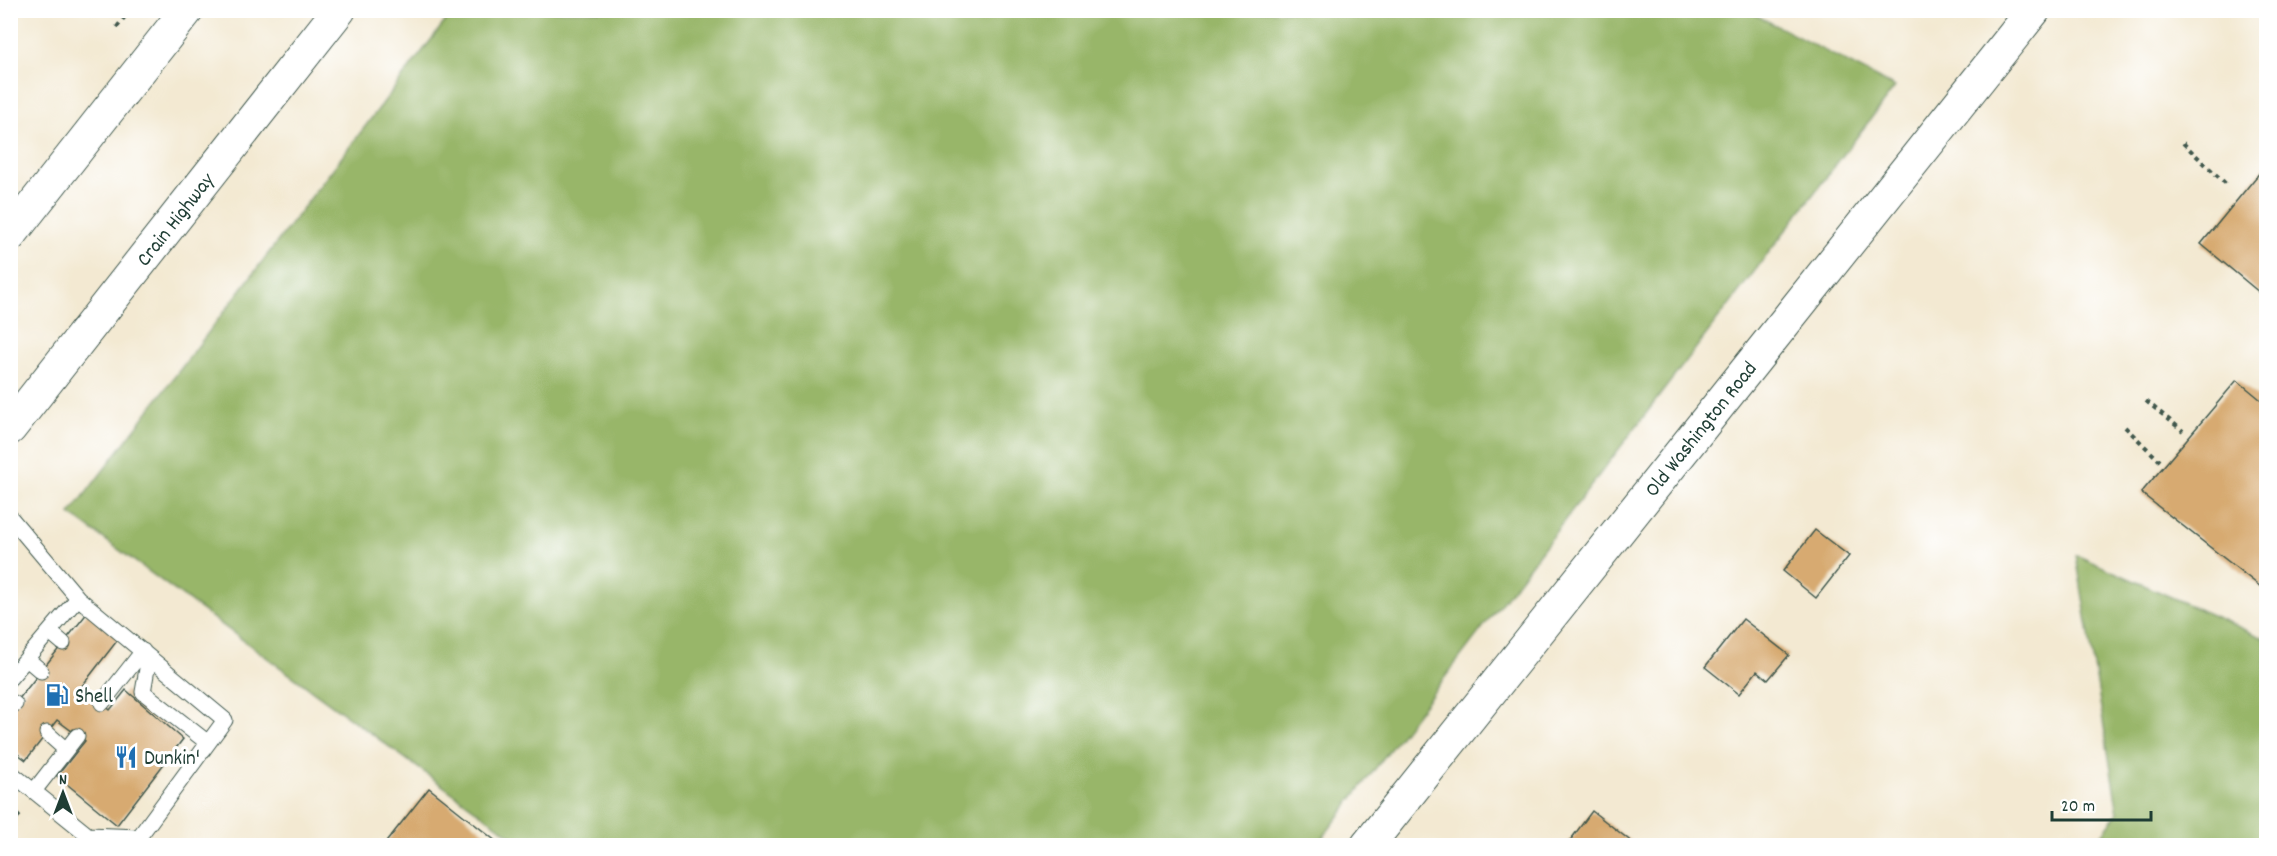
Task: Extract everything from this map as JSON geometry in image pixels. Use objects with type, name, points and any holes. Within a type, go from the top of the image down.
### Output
[{"type":"main road","points":[[10,235],[187,10]]},
{"type":"main road","name":"Crain Highway","points":[[10,428],[339,10]]},
{"type":"main road","name":"Old Washington Road","points":[[1367,846],[2034,10]]},
{"type":"lane","points":[[10,517],[78,598],[225,720],[139,837],[85,840],[34,791],[10,772]]},
{"type":"lane","points":[[10,678],[78,598]]},
{"type":"lane","points":[[50,632],[63,643]]},
{"type":"lane","points":[[102,703],[146,654]]},
{"type":"lane","points":[[146,654],[143,692],[208,743]]},
{"type":"lane","points":[[27,659],[41,671]]},
{"type":"lane","points":[[46,733],[66,750]]},
{"type":"lane","points":[[34,791],[77,736]]},
{"type":"path","points":[[117,27],[130,10]]},
{"type":"path","points":[[2183,143],[2228,186]]},
{"type":"path","points":[[2146,401],[2183,431]]},
{"type":"path","points":[[2125,427],[2160,461]]},
{"type":"path","points":[[10,824],[25,809]]},
{"type":"green space","points":[[453,11],[1748,11],[1895,87],[1317,845],[524,845],[70,514]]},
{"type":"green space","points":[[2076,555],[2266,639],[2266,845],[2094,845],[2118,813]]},
{"type":"building","points":[[2266,165],[2266,298],[2201,244]]},
{"type":"building","points":[[2237,380],[2266,404],[2266,591],[2141,493]]},
{"type":"building","points":[[1815,530],[1849,556],[1816,598],[1783,571]]},
{"type":"building","points":[[88,612],[120,637],[82,686],[110,710],[126,690],[183,739],[117,825],[57,776],[85,741],[57,720],[26,760],[10,748],[10,710]]},
{"type":"building","points":[[1743,619],[1789,655],[1768,680],[1757,671],[1739,694],[1705,667]]},
{"type":"building","points":[[429,788],[502,846],[383,846]]},
{"type":"building","points":[[1592,811],[1637,846],[1566,846]]},
{"type":"place","name":"Shell","points":[[57,695]]},
{"type":"place","name":"Dunkin'","points":[[126,757]]}]
